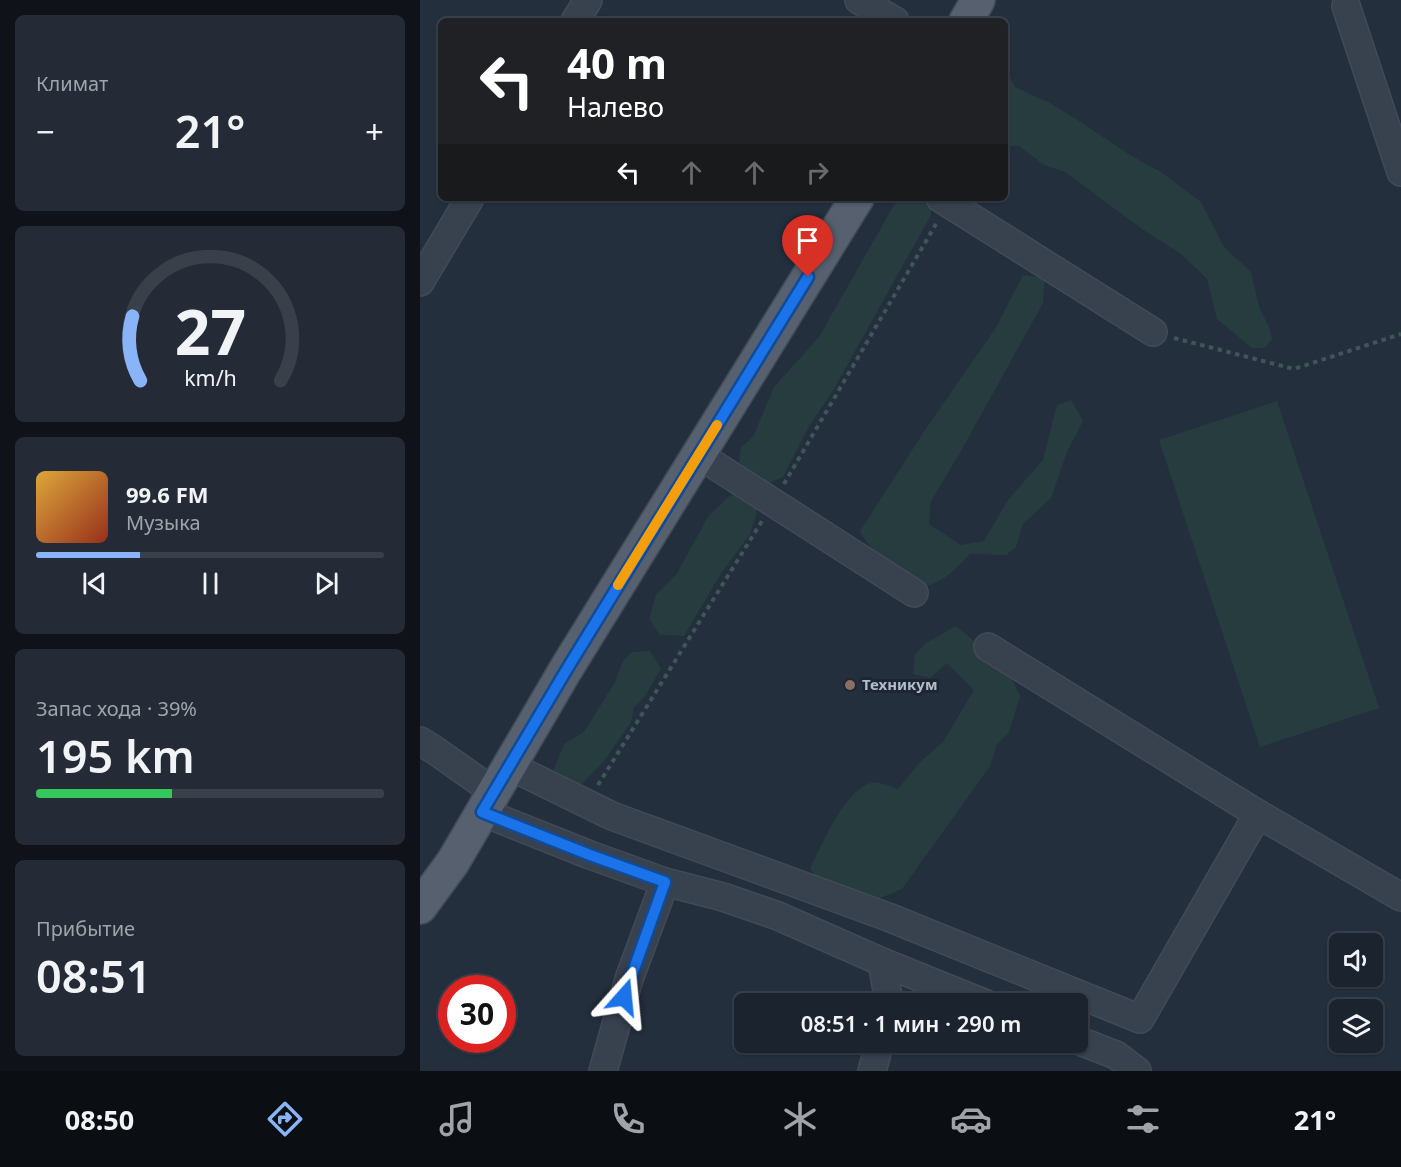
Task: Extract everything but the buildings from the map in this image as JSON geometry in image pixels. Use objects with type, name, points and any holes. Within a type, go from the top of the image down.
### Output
[{"type":"main road","points":[[968,18],[978,0]]},
{"type":"main road","points":[[420,907],[453,862],[567,669],[855,201]]},
{"type":"street","points":[[577,18],[588,0]]},
{"type":"street","points":[[859,0],[890,18]]},
{"type":"street","points":[[1349,2],[1401,172]]},
{"type":"street","points":[[420,282],[468,201]]},
{"type":"street","points":[[945,201],[1153,332]]},
{"type":"street","points":[[699,455],[914,593]]},
{"type":"street","points":[[988,647],[1258,814],[1401,897]]},
{"type":"street","points":[[420,741],[590,855],[665,882],[723,897],[778,916],[959,993]]},
{"type":"street","points":[[495,790],[612,816],[888,917],[1140,1019],[1258,814]]},
{"type":"street","points":[[603,1071],[629,979],[665,882]]},
{"type":"street","points":[[882,962],[887,993]]},
{"type":"street","points":[[1088,1044],[1116,1055],[1137,1071]]},
{"type":"street","points":[[872,1071],[876,1053]]},
{"type":"path","points":[[1153,332],[1294,369],[1401,334]]},
{"type":"green space","points":[[1008,72],[1015,87],[1050,103],[1130,155],[1161,172],[1201,202],[1224,247],[1251,272],[1259,307],[1272,339],[1265,348],[1252,348],[1217,319],[1207,279],[1181,254],[1142,229],[1065,172],[1044,165],[1019,146],[1008,146]]},
{"type":"green space","points":[[896,201],[930,201],[931,215],[834,389],[808,428],[783,477],[769,483],[752,477],[739,462],[741,447],[753,437],[774,387],[819,337]]},
{"type":"green space","points":[[1023,275],[1045,278],[1043,303],[931,501],[929,524],[961,545],[984,541],[1008,500],[1043,460],[1057,405],[1071,400],[1083,421],[1067,452],[1051,498],[1023,524],[1016,547],[1006,555],[970,554],[946,577],[931,585],[916,585],[875,551],[860,531],[925,430],[995,329]]},
{"type":"green space","points":[[1277,401],[1379,708],[1260,747],[1159,440]]},
{"type":"green space","points":[[744,492],[753,502],[757,512],[750,534],[720,575],[684,636],[660,635],[649,619],[656,595],[676,575],[709,515],[732,494]]},
{"type":"green space","points":[[956,626],[1006,667],[1020,696],[1009,732],[997,744],[990,766],[902,889],[876,900],[818,882],[810,869],[827,833],[843,807],[861,787],[871,783],[881,783],[898,789],[919,763],[943,742],[974,690],[947,663],[930,678],[913,674],[915,655],[926,643]]},
{"type":"green space","points":[[650,651],[661,669],[645,696],[634,707],[631,722],[604,761],[576,790],[563,785],[554,769],[564,744],[584,732],[615,682],[623,661],[632,652]]},
{"type":"slow traffic","points":[[618,585],[717,425]]},
{"type":"place","name":"Техникум","points":[[850,685]]},
{"type":"route","points":[[624,997],[665,882],[482,812],[567,669],[808,277]]}]
